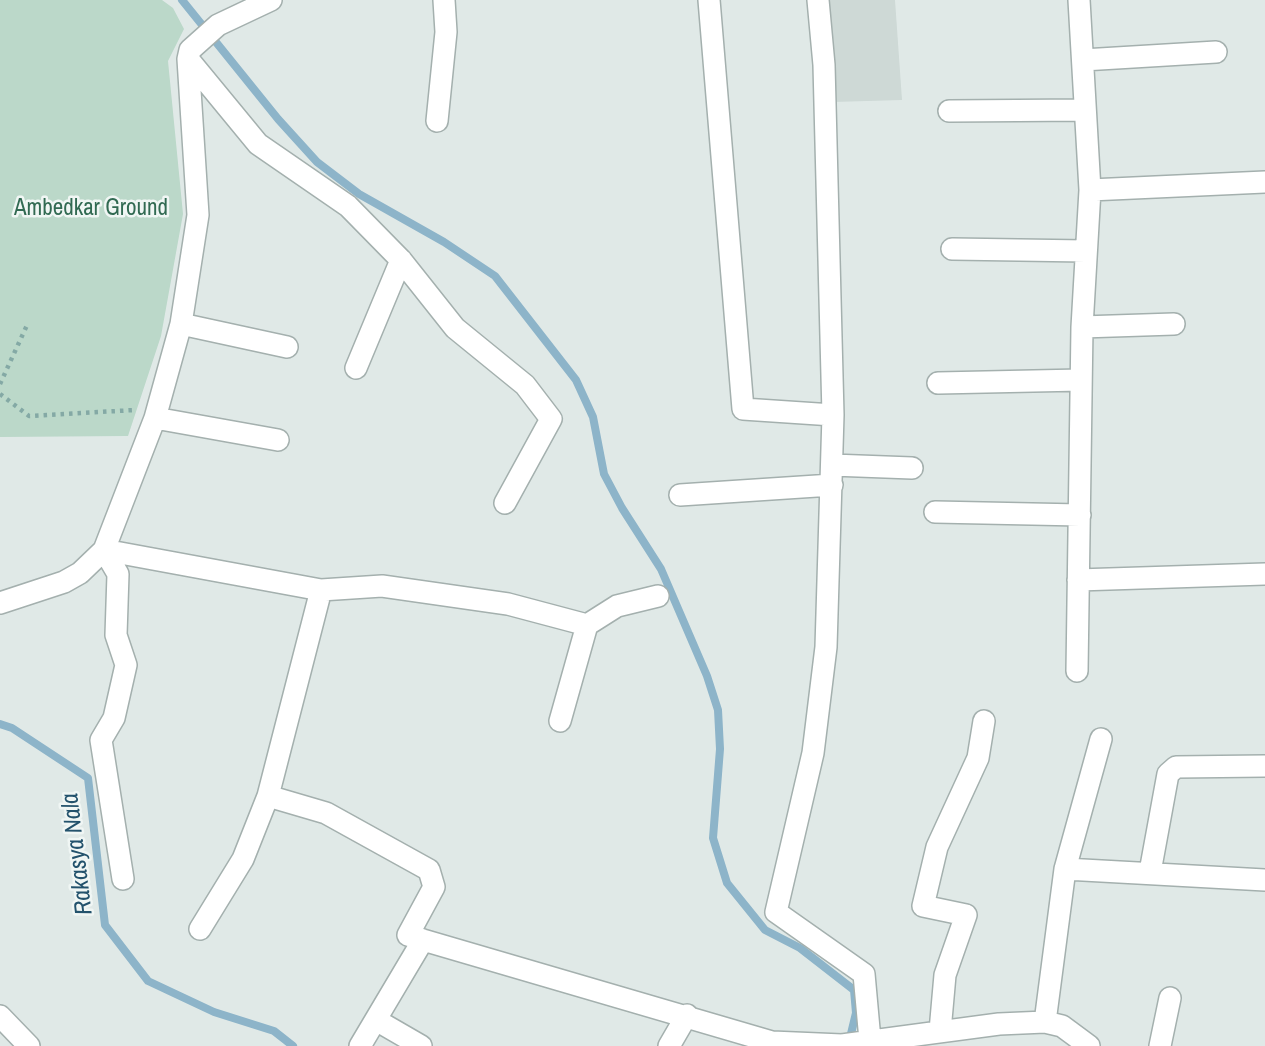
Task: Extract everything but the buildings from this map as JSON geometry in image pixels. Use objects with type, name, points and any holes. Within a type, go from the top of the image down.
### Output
[{"type":"street","points":[[0,603],[64,582],[80,573],[104,550],[156,413],[181,324],[198,215],[193,50],[218,25],[271,0]]},
{"type":"street","points":[[437,121],[446,32],[444,0]]},
{"type":"street","points":[[709,0],[743,409],[833,415]]},
{"type":"street","points":[[818,0],[824,65],[833,415],[826,647],[813,752],[776,912],[864,974],[870,1042]]},
{"type":"street","points":[[1077,671],[1082,327],[1090,190],[1079,0]]},
{"type":"street","points":[[193,50],[258,144],[348,206],[401,260],[455,328],[526,385],[551,419],[505,503]]},
{"type":"street","points":[[1083,60],[1216,52]]},
{"type":"street","points":[[949,111],[1085,110]]},
{"type":"street","points":[[1090,190],[1265,182]]},
{"type":"street","points":[[952,249],[1086,251]]},
{"type":"street","points":[[356,368],[401,260]]},
{"type":"street","points":[[181,324],[288,347]]},
{"type":"street","points":[[1082,327],[1174,324]]},
{"type":"street","points":[[938,383],[1082,380]]},
{"type":"street","points":[[156,413],[278,440]]},
{"type":"street","points":[[680,495],[832,475],[912,468]]},
{"type":"street","points":[[935,512],[1080,516]]},
{"type":"street","points":[[104,550],[321,590],[382,586],[508,604],[587,625]]},
{"type":"street","points":[[104,550],[118,574],[116,635],[126,665],[114,718],[101,740],[123,879]]},
{"type":"street","points":[[1078,580],[1265,574]]},
{"type":"street","points":[[200,929],[243,859],[268,796],[321,590]]},
{"type":"street","points":[[560,721],[587,625],[617,606],[658,596]]},
{"type":"street","points":[[940,1031],[945,975],[966,915],[923,906],[937,847],[978,758],[985,721]]},
{"type":"street","points":[[1045,1022],[1065,869],[1101,739]]},
{"type":"street","points":[[1150,872],[1168,774],[1176,767],[1265,766]]},
{"type":"street","points":[[268,796],[326,813],[429,870],[434,887],[408,935],[423,940],[687,1015],[772,1044],[870,1042],[999,1024],[1045,1022],[1062,1026],[1089,1046]]},
{"type":"street","points":[[1065,869],[1265,880]]},
{"type":"street","points":[[360,1045],[423,940]]},
{"type":"street","points":[[1160,1046],[1170,998]]},
{"type":"street","points":[[669,1046],[687,1015]]},
{"type":"street","points":[[0,1016],[29,1046]]},
{"type":"street","points":[[376,1020],[421,1046]]},
{"type":"street","points":[[995,1046],[999,1024]]},
{"type":"path","points":[[0,384],[28,323]]},
{"type":"path","points":[[0,394],[29,416],[156,413]]},
{"type":"shaded area","points":[[825,0],[895,0],[902,100],[833,102]]},
{"type":"green space","name":"Ambedkar Ground","points":[[0,0],[162,0],[173,8],[184,29],[168,61],[183,214],[161,336],[128,436],[0,437]]},
{"type":"waterway","points":[[182,0],[278,119],[317,162],[359,194],[444,242],[495,276],[576,380],[593,417],[604,474],[661,569],[707,676],[718,710],[720,749],[713,838],[727,883],[765,930],[800,948],[854,990],[856,1013],[849,1042]]},
{"type":"waterway","name":"Rakasya Nala","points":[[0,724],[12,728],[88,778],[105,925],[148,981],[214,1012],[274,1031],[293,1046]]}]
